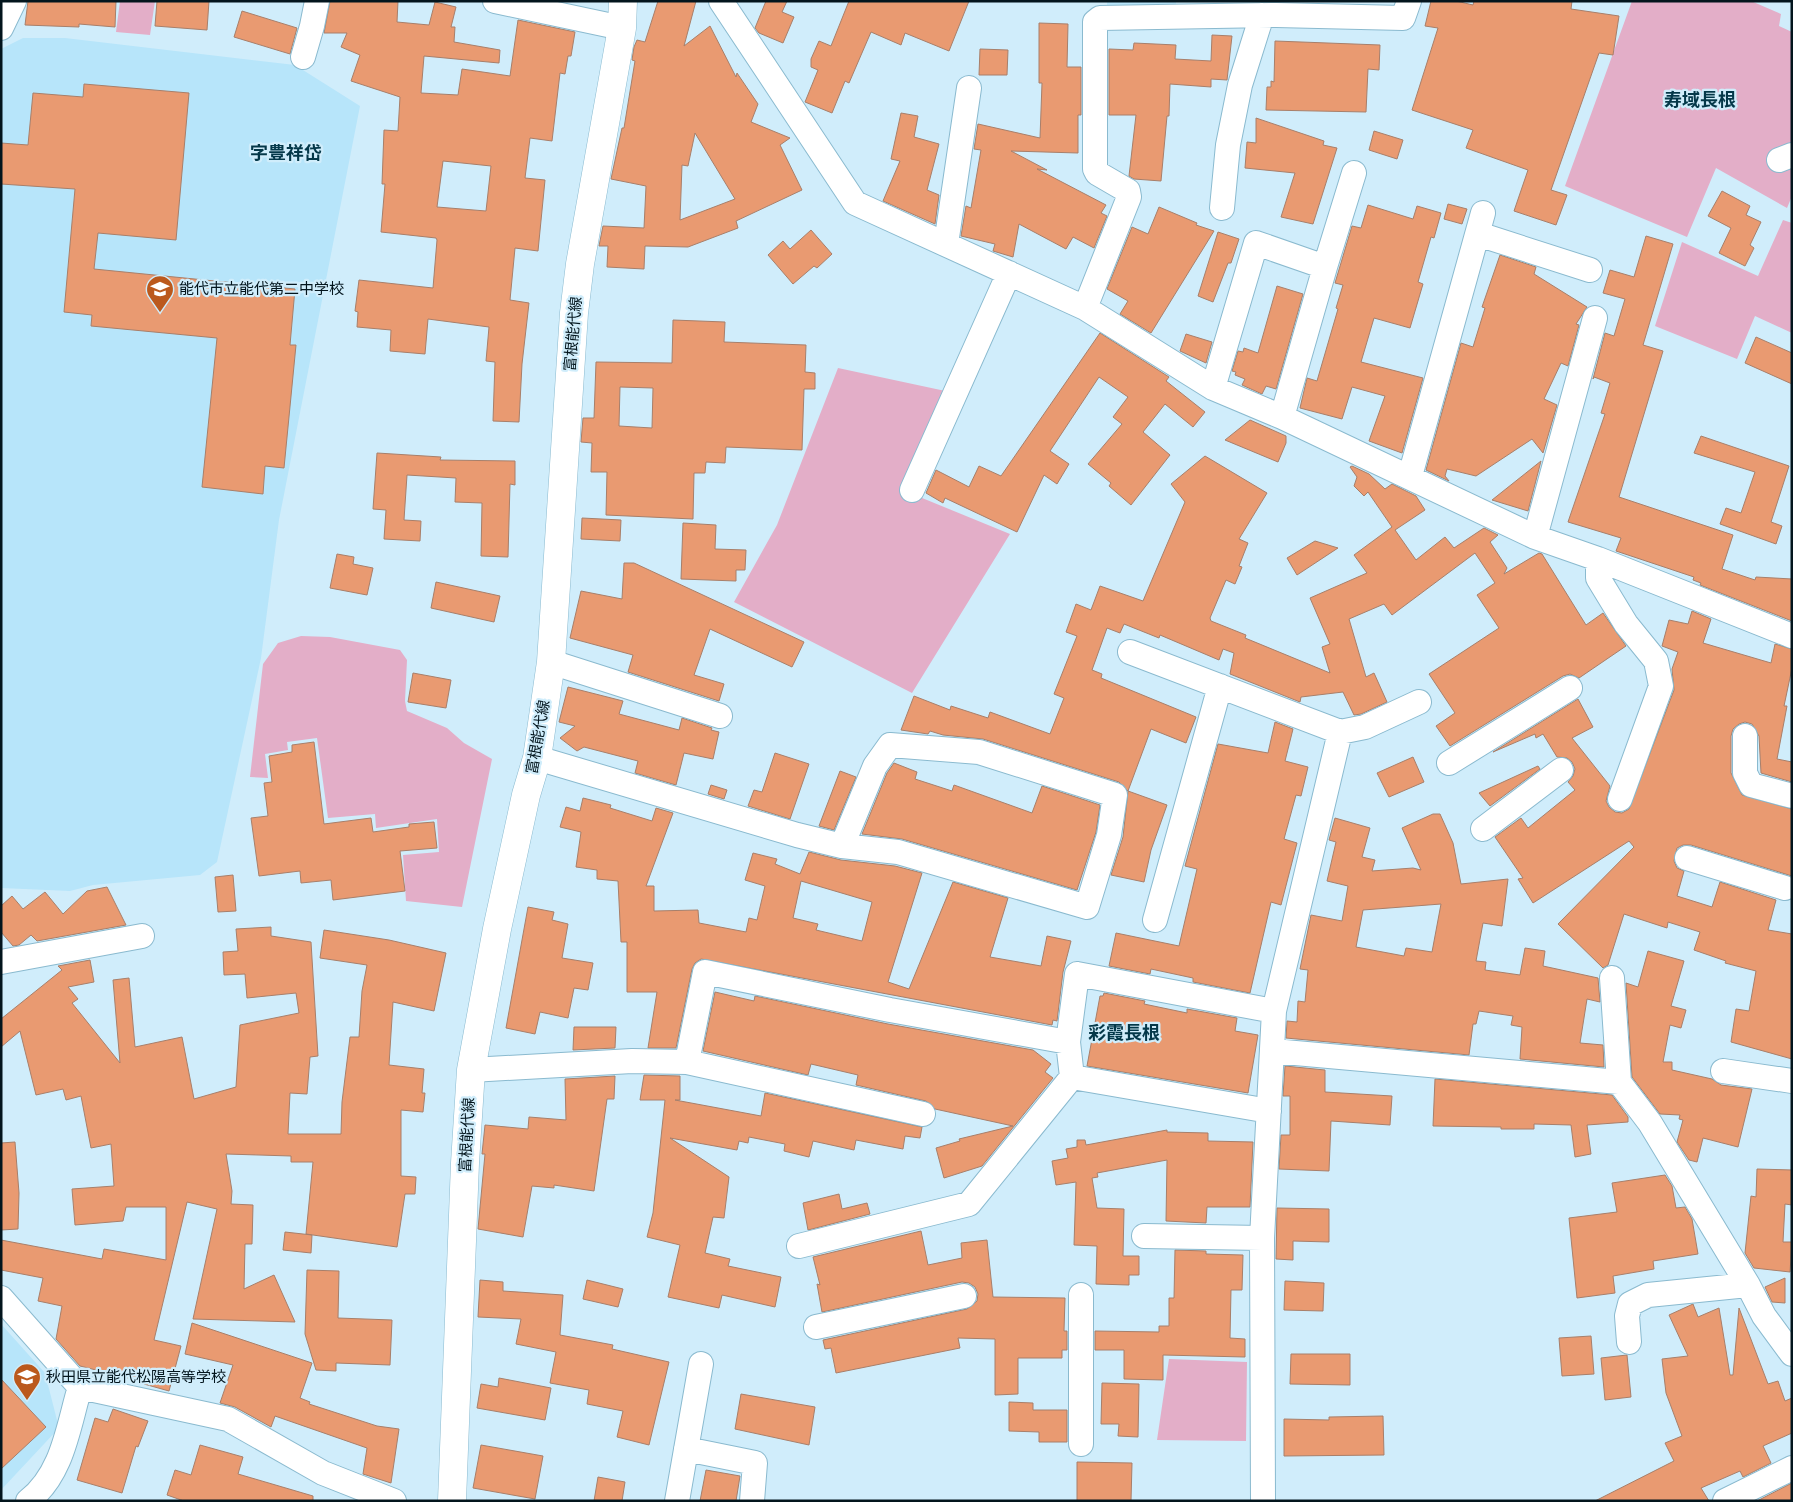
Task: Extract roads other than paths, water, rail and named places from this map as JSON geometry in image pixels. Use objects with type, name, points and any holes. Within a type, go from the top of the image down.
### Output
[{"type":"main road","name":"富根能代線","points":[[452,1501],[464,1173],[471,1070],[497,929],[526,795],[538,758],[551,662],[574,313],[622,14]]},
{"type":"street","points":[[1,28],[14,1]]},
{"type":"street","points":[[303,57],[317,1]]},
{"type":"street","points":[[494,1],[622,14]]},
{"type":"street","points":[[721,1],[855,203],[1085,308],[1213,388],[1282,417],[1410,476],[1536,537],[1598,559],[1792,636]]},
{"type":"street","points":[[1085,308],[1129,197],[1128,191],[1097,173],[1095,169],[1095,22],[1100,18],[1262,16],[1403,18],[1409,1]]},
{"type":"street","points":[[1222,208],[1228,145],[1240,84],[1262,16]]},
{"type":"street","points":[[946,244],[969,88]]},
{"type":"street","points":[[1282,417],[1354,173]]},
{"type":"street","points":[[1410,476],[1480,224],[1590,270]]},
{"type":"street","points":[[1213,388],[1256,243],[1325,267]]},
{"type":"street","points":[[912,490],[1009,273]]},
{"type":"street","points":[[1536,537],[1595,318]]},
{"type":"street","points":[[1598,559],[1598,578],[1626,624],[1656,661],[1661,686],[1620,799]]},
{"type":"street","points":[[1130,652],[1340,732],[1365,727],[1419,702]]},
{"type":"street","points":[[551,662],[720,716]]},
{"type":"street","points":[[1155,920],[1220,686]]},
{"type":"street","points":[[1449,764],[1570,688]]},
{"type":"street","points":[[1263,1501],[1262,1238],[1274,1011],[1340,732]]},
{"type":"street","points":[[1745,736],[1746,773],[1750,785],[1792,796]]},
{"type":"street","points":[[538,758],[842,846],[898,852],[1087,907],[1109,835],[1116,795],[980,752],[890,745],[875,766],[842,846]]},
{"type":"street","points":[[1483,829],[1561,770]]},
{"type":"street","points":[[1687,858],[1785,888]]},
{"type":"street","points":[[1,962],[142,936]]},
{"type":"street","points":[[688,1062],[705,972],[890,1010],[1068,1042]]},
{"type":"street","points":[[799,1246],[968,1204],[1072,1077],[1068,1042],[1077,974],[1274,1011]]},
{"type":"street","points":[[1612,978],[1620,1082],[1650,1122],[1748,1285],[1764,1316],[1792,1354]]},
{"type":"street","points":[[1273,1051],[1620,1082]]},
{"type":"street","points":[[471,1070],[632,1061],[688,1062],[924,1114]]},
{"type":"street","points":[[1723,1071],[1792,1080]]},
{"type":"street","points":[[1072,1077],[1269,1111]]},
{"type":"street","points":[[1144,1236],[1262,1238]]},
{"type":"street","points":[[1629,1342],[1627,1316],[1630,1304],[1648,1295],[1748,1285]]},
{"type":"street","points":[[1081,1295],[1081,1444]]},
{"type":"street","points":[[816,1327],[964,1296]]},
{"type":"street","points":[[1,1298],[80,1387],[228,1419],[323,1473],[394,1501]]},
{"type":"street","points":[[677,1501],[700,1364]]},
{"type":"street","points":[[28,1501],[50,1477],[62,1451],[80,1387]]},
{"type":"street","points":[[686,1449],[755,1462],[752,1501]]},
{"type":"street","points":[[1725,1501],[1792,1468]]},
{"type":"place","name":"能代市立能代第二中学校","points":[[160,313]]},
{"type":"place","name":"秋田県立能代松陽高等学校","points":[[27,1401]]},
{"type":"district","name":"寿域長根","points":[[1700,100]]},
{"type":"district","name":"字豊祥岱","points":[[286,153]]},
{"type":"district","name":"彩霞長根","points":[[1124,1033]]}]
